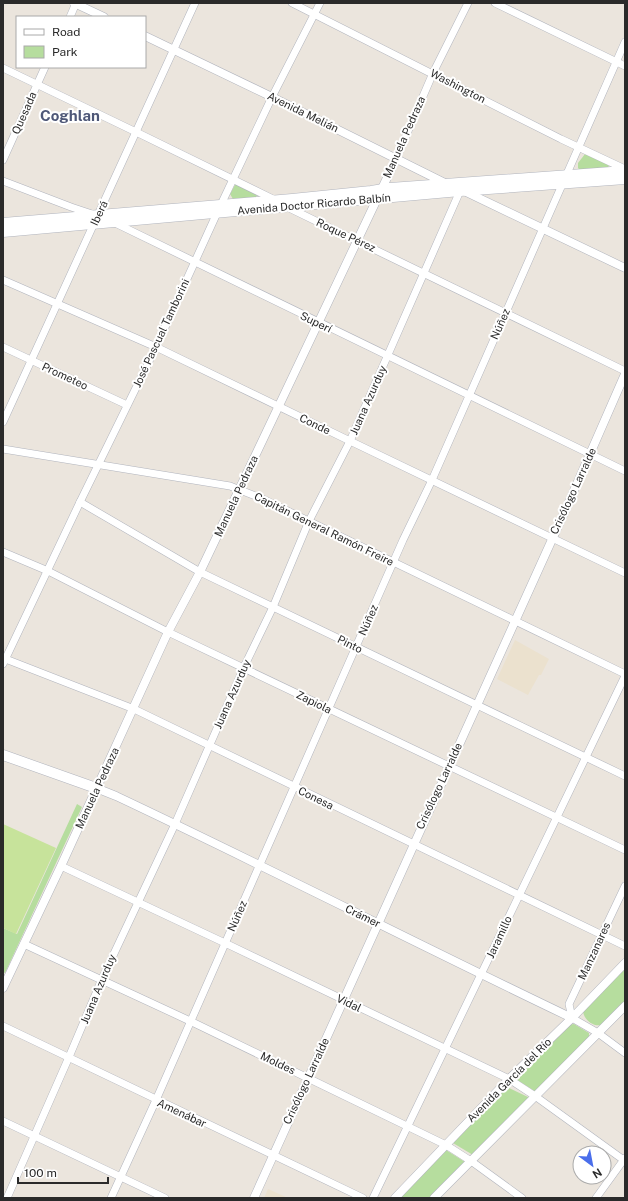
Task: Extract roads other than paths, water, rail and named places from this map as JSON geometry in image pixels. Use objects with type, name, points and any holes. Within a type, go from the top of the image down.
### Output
[{"type":"main road","name":"Avenida Doctor Ricardo Balbín","points":[[3,232],[96,219],[111,221],[220,209],[274,199],[462,191],[564,180],[625,170]]},
{"type":"main road","name":"Avenida Doctor Ricardo Balbín","points":[[3,223],[96,219],[220,209],[287,207],[448,184],[625,179]]},
{"type":"main road","points":[[3,755],[96,788]]},
{"type":"street","points":[[70,16],[75,3],[102,16]]},
{"type":"street","name":"Iberá","points":[[3,422],[195,3]]},
{"type":"street","name":"Washington","points":[[292,3],[625,170]]},
{"type":"street","name":"José Pascual Tamborini","points":[[4,660],[156,347],[272,97],[320,3]]},
{"type":"street","name":"Manuela Pedraza","points":[[3,988],[61,866],[168,632],[200,572],[356,240],[396,159],[433,73],[468,3]]},
{"type":"street","points":[[495,3],[625,66]]},
{"type":"street","name":"Avenida Melián","points":[[146,36],[462,191],[625,268]]},
{"type":"street","name":"Núñez","points":[[111,1198],[156,1100],[393,562],[432,480],[625,42]]},
{"type":"street","name":"Roque Pérez","points":[[3,68],[234,179],[287,207],[625,371]]},
{"type":"street","name":"Quesada","points":[[3,160],[45,68]]},
{"type":"street","points":[[3,181],[96,219]]},
{"type":"street","name":"Juana Azurduy","points":[[7,1198],[70,1057],[102,979],[175,824],[244,667],[273,607],[309,521],[350,441],[462,191]]},
{"type":"street","name":"Superí","points":[[111,221],[625,471]]},
{"type":"street","name":"Conde","points":[[3,280],[156,347],[625,573]]},
{"type":"street","name":"Prometeo","points":[[3,347],[127,405]]},
{"type":"street","name":"Crisólogo Larralde","points":[[254,1198],[272,1155],[344,1000],[377,923],[625,374]]},
{"type":"street","name":"Capitán General Ramón Freire","points":[[3,449],[230,486],[253,494],[625,675]]},
{"type":"street","name":"Pinto","points":[[80,502],[200,572],[625,776]]},
{"type":"street","name":"Zapiola","points":[[3,552],[48,571],[168,632],[625,850]]},
{"type":"street","name":"Conesa","points":[[4,660],[134,708],[209,746],[625,946]]},
{"type":"street","name":"Jaramillo","points":[[373,1198],[625,675]]},
{"type":"street","name":"Crámer","points":[[96,788],[116,796],[260,865],[572,1018],[598,1033],[625,1053]]},
{"type":"street","name":"Vidal","points":[[61,866],[509,1079],[624,1160]]},
{"type":"street","name":"Manzanares","points":[[572,1018],[569,1004],[625,886]]},
{"type":"street","name":"Moldes","points":[[24,944],[102,979],[446,1145],[522,1198]]},
{"type":"street","name":"Avenida García del Río","points":[[395,1198],[509,1079],[572,1018],[625,963]]},
{"type":"street","points":[[434,1198],[625,1006]]},
{"type":"street","name":"Amenábar","points":[[3,1026],[363,1198]]},
{"type":"street","points":[[3,1121],[165,1198]]},
{"type":"street","points":[[596,1198],[624,1160]]},
{"type":"district","name":"Coghlan","points":[[70,115]]}]
